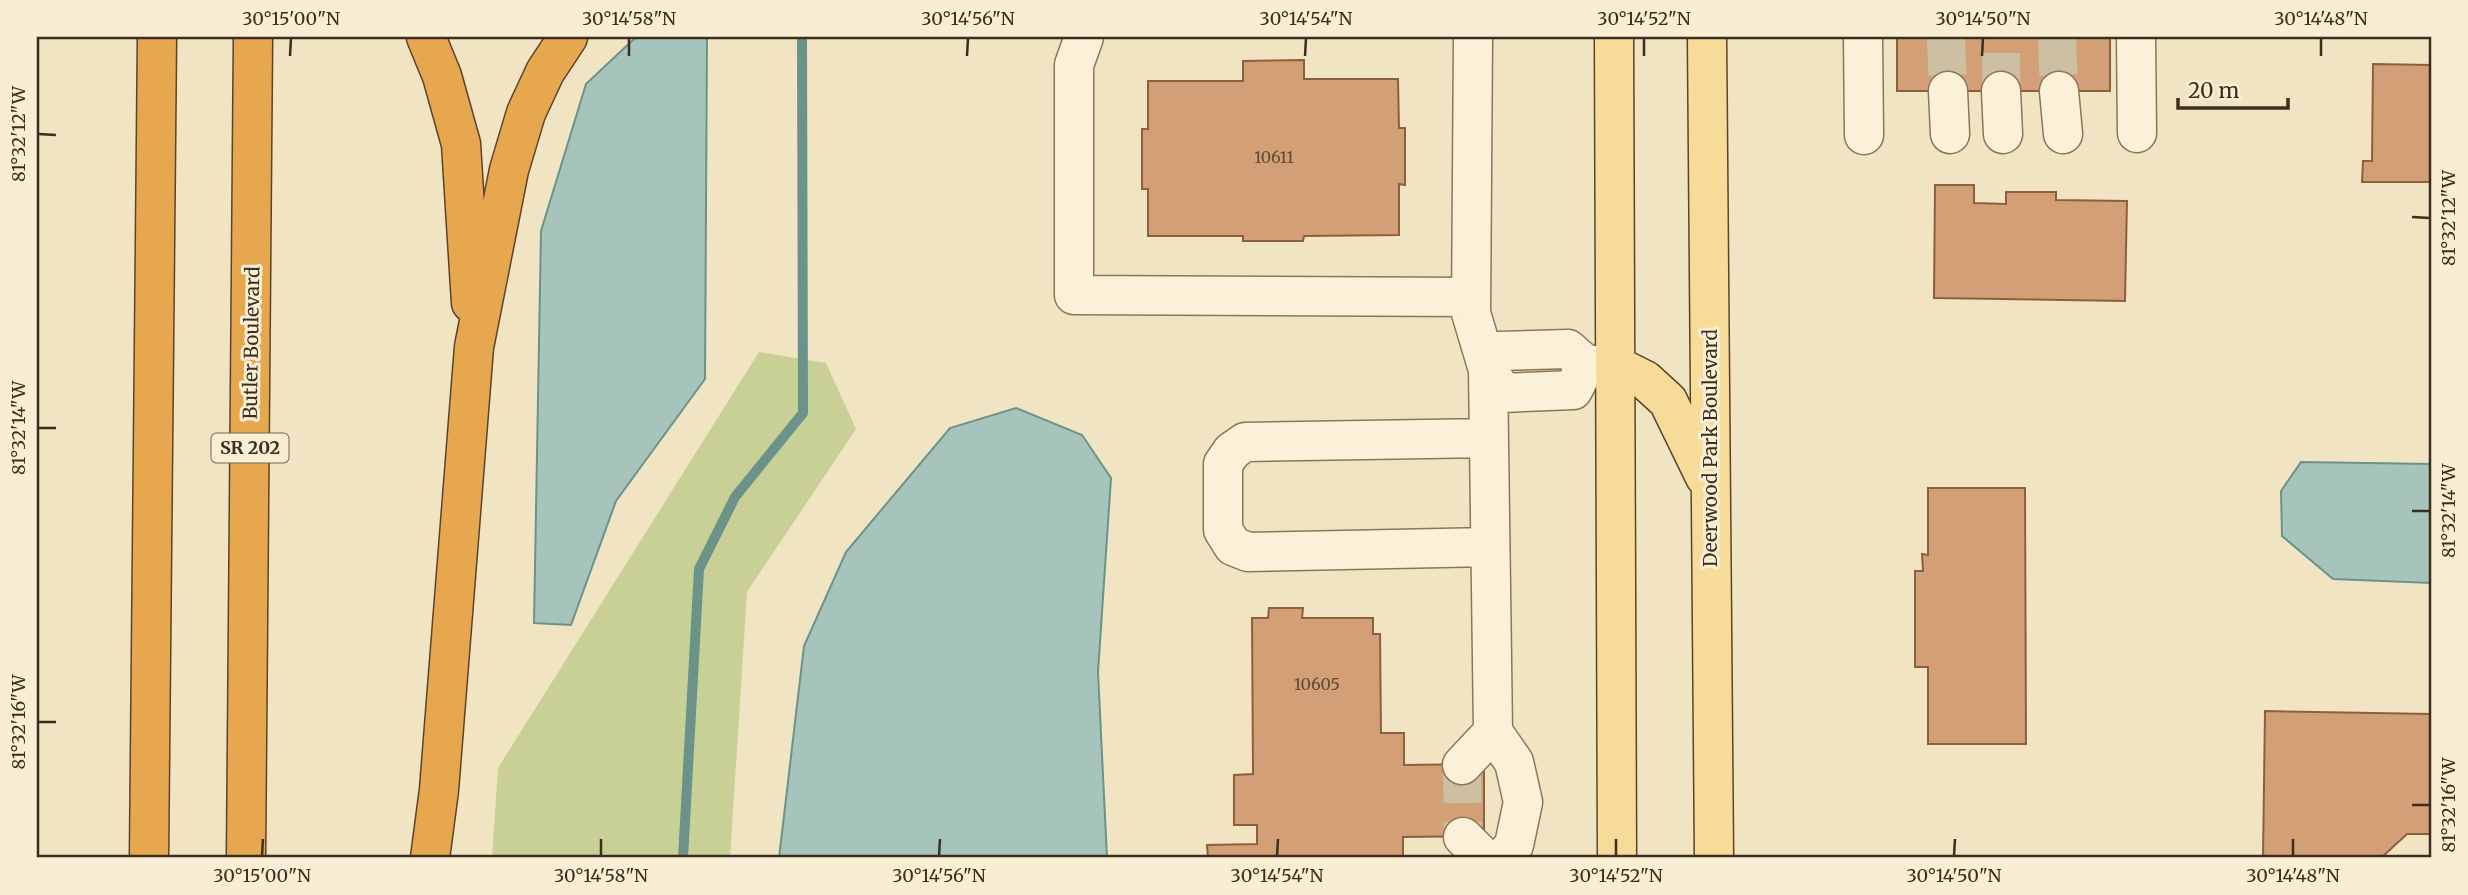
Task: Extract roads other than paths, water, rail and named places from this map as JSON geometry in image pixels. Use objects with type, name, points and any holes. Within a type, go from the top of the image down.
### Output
[{"type":"highway","points":[[149,858],[157,37]]},
{"type":"highway","name":"Butler Boulevard","points":[[246,858],[253,37]]},
{"type":"highway","points":[[426,37],[442,76],[461,144],[474,347]]},
{"type":"highway","points":[[430,858],[440,776],[474,347],[509,170],[526,113],[545,72],[568,37]]},
{"type":"main road","points":[[1614,37],[1601,365],[1617,858]]},
{"type":"main road","name":"Deerwood Park Boulevard","points":[[1707,37],[1714,858]]},
{"type":"main road","points":[[1601,365],[1645,380],[1668,401],[1710,488]]},
{"type":"lane","points":[[1084,37],[1074,65],[1074,295],[1471,297]]},
{"type":"lane","points":[[1473,37],[1471,313],[1488,370],[1493,732],[1514,762],[1523,802],[1514,845],[1503,858]]},
{"type":"lane","points":[[1863,37],[1864,135]]},
{"type":"lane","points":[[2136,37],[2137,134]]},
{"type":"lane","points":[[1948,91],[1950,134]]},
{"type":"lane","points":[[2001,91],[2003,134]]},
{"type":"lane","points":[[2059,91],[2063,134]]},
{"type":"lane","points":[[1488,370],[1499,351],[1568,349],[1601,365]]},
{"type":"lane","points":[[1488,438],[1245,442],[1231,451],[1223,464],[1223,530],[1233,546],[1248,552],[1490,547]]},
{"type":"lane","points":[[1462,765],[1493,732]]},
{"type":"water","points":[[636,37],[707,37],[705,379],[616,501],[571,625],[534,623],[541,231],[586,84]]},
{"type":"water","points":[[1016,408],[1082,435],[1111,478],[1098,672],[1107,858],[779,858],[804,646],[846,552],[950,428]]},
{"type":"water","points":[[2301,462],[2431,464],[2431,583],[2333,579],[2282,536],[2281,491]]},
{"type":"waterway","points":[[683,858],[699,569],[735,497],[803,413],[802,37]]},
{"type":"tunnel","points":[[1946,37],[1948,91]]},
{"type":"tunnel","points":[[2001,37],[2001,91]]},
{"type":"tunnel","points":[[2057,37],[2059,91]]},
{"type":"tunnel","points":[[1462,765],[1463,837]]}]
